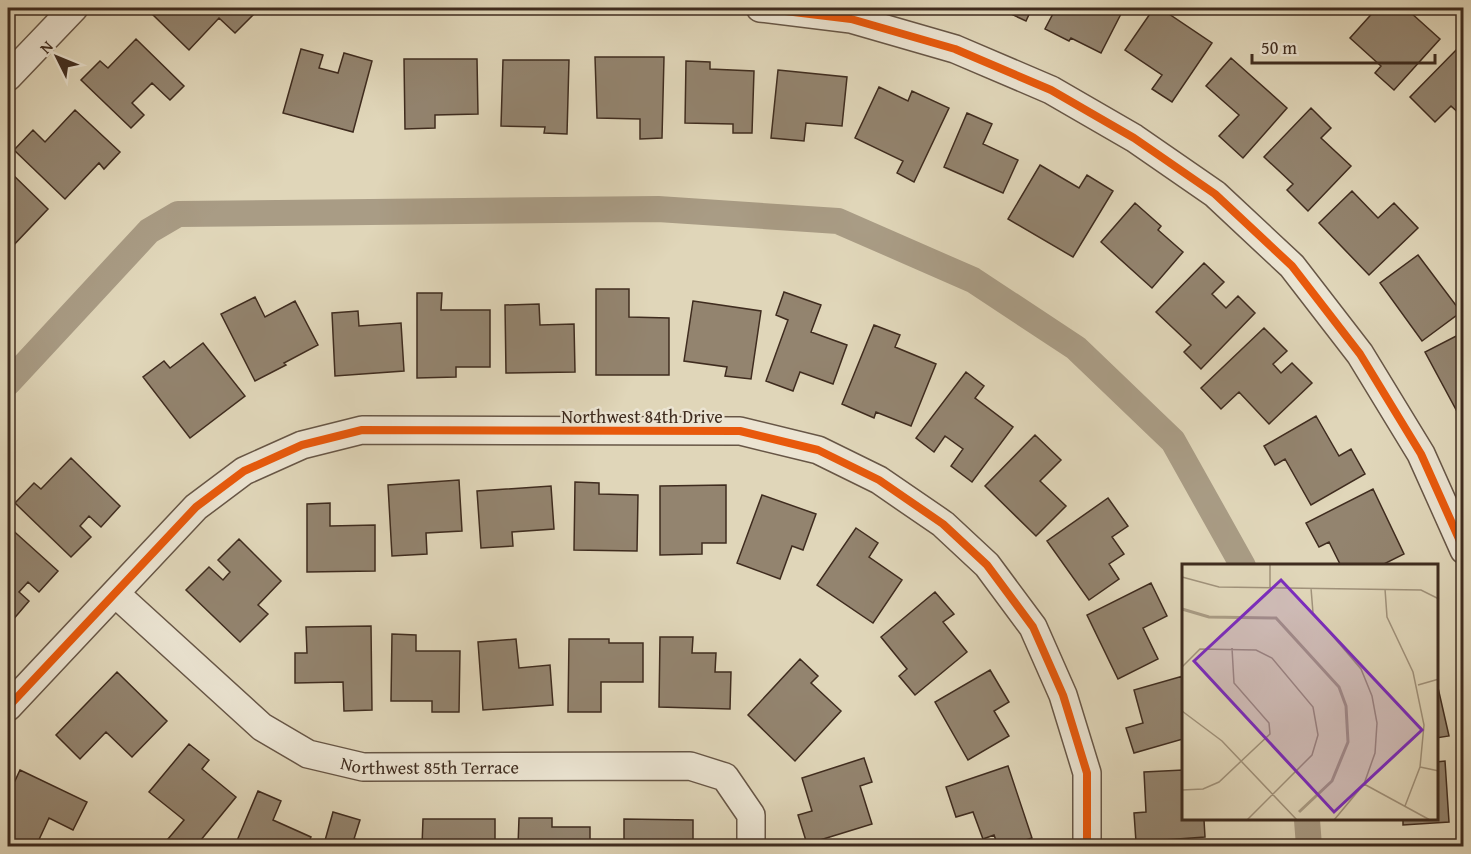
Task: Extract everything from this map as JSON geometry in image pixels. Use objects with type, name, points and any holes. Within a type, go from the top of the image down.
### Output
[{"type":"street","points":[[8,77],[74,8]]},
{"type":"street","points":[[760,8],[851,20],[955,49],[1051,90],[1134,138],[1215,194],[1292,266],[1360,354],[1421,454],[1464,550]]},
{"type":"street","name":"Northwest 84th Drive","points":[[8,707],[196,507],[244,471],[302,445],[362,430],[740,431],[818,450],[879,480],[943,524],[987,565],[1034,627],[1063,695],[1086,773],[1087,846]]},
{"type":"street","name":"Northwest 85th Terrace","points":[[116,594],[262,727],[309,754],[363,767],[690,766],[725,777],[751,815],[752,846]]},
{"type":"building","points":[[151,8],[245,8],[253,15],[235,33],[219,18],[189,50],[148,10]]},
{"type":"building","points":[[998,8],[1032,8],[1026,21]]},
{"type":"building","points":[[1056,8],[1124,8],[1101,53],[1071,38],[1069,41],[1045,29]]},
{"type":"building","points":[[1154,8],[1160,8],[1212,43],[1172,102],[1152,89],[1162,75],[1125,50]]},
{"type":"building","points":[[1377,8],[1414,8],[1410,12],[1440,39],[1394,90],[1375,73],[1381,66],[1350,38]]},
{"type":"building","points":[[136,39],[184,86],[170,100],[152,83],[132,103],[144,115],[131,128],[81,80],[100,61],[108,68]]},
{"type":"building","points":[[1460,46],[1464,50],[1464,118],[1451,106],[1435,122],[1410,97]]},
{"type":"building","points":[[301,49],[323,55],[319,68],[338,73],[344,53],[372,61],[353,132],[283,113]]},
{"type":"building","points":[[595,57],[664,57],[662,138],[640,139],[640,119],[597,118]]},
{"type":"building","points":[[1231,58],[1287,108],[1243,158],[1219,136],[1239,115],[1206,86]]},
{"type":"building","points":[[404,59],[477,59],[478,114],[435,115],[435,128],[405,129]]},
{"type":"building","points":[[503,60],[569,60],[567,134],[544,133],[545,127],[501,126]]},
{"type":"building","points":[[686,61],[710,62],[710,69],[754,71],[752,133],[733,133],[733,124],[685,123]]},
{"type":"building","points":[[778,70],[847,77],[842,126],[806,123],[804,141],[771,138]]},
{"type":"building","points":[[879,87],[908,101],[912,91],[949,108],[914,182],[897,173],[903,161],[855,138]]},
{"type":"building","points":[[1311,108],[1331,128],[1321,138],[1351,166],[1308,211],[1287,190],[1293,184],[1264,157]]},
{"type":"building","points":[[75,110],[120,152],[104,169],[99,163],[65,199],[14,150],[33,130],[45,142]]},
{"type":"building","points":[[967,113],[992,124],[983,144],[1018,160],[1003,193],[944,167]]},
{"type":"building","points":[[1040,165],[1079,188],[1087,175],[1113,191],[1073,257],[1008,219]]},
{"type":"building","points":[[8,170],[48,209],[8,251]]},
{"type":"building","points":[[1352,191],[1378,218],[1394,203],[1418,228],[1369,275],[1319,223]]},
{"type":"building","points":[[1135,203],[1161,226],[1158,230],[1183,252],[1152,288],[1101,242]]},
{"type":"building","points":[[1418,255],[1461,312],[1422,341],[1380,283]]},
{"type":"building","points":[[1204,263],[1224,282],[1212,294],[1226,308],[1238,296],[1255,313],[1201,369],[1184,352],[1191,345],[1156,312]]},
{"type":"building","points":[[596,289],[629,289],[629,317],[669,318],[669,375],[596,375]]},
{"type":"building","points":[[784,292],[821,305],[811,332],[847,345],[833,384],[800,372],[793,391],[766,381],[788,320],[776,315]]},
{"type":"building","points":[[417,293],[442,293],[441,310],[490,310],[490,367],[456,367],[456,377],[417,378]]},
{"type":"building","points":[[255,297],[265,317],[295,301],[318,345],[255,381],[221,314]]},
{"type":"building","points":[[693,301],[761,311],[751,379],[725,376],[727,367],[684,361]]},
{"type":"building","points":[[539,304],[540,325],[574,324],[575,372],[506,373],[505,305]]},
{"type":"building","points":[[358,311],[359,326],[401,323],[404,371],[335,376],[332,313]]},
{"type":"building","points":[[874,325],[900,335],[895,347],[936,364],[911,426],[876,412],[874,418],[842,404]]},
{"type":"building","points":[[1264,328],[1287,351],[1273,364],[1281,373],[1292,363],[1312,383],[1269,424],[1239,392],[1221,409],[1201,388]]},
{"type":"building","points":[[1464,332],[1464,415],[1460,417],[1425,352]]},
{"type":"building","points":[[203,343],[245,396],[190,438],[143,377],[164,361],[170,368]]},
{"type":"building","points":[[966,372],[984,386],[975,398],[1013,427],[972,482],[951,466],[963,449],[945,436],[934,452],[916,438]]},
{"type":"building","points":[[1316,416],[1339,456],[1351,449],[1365,474],[1311,505],[1285,459],[1275,465],[1264,446]]},
{"type":"building","points":[[1035,435],[1061,460],[1040,481],[1066,506],[1036,536],[985,486]]},
{"type":"building","points":[[71,458],[120,506],[101,527],[89,516],[80,526],[91,537],[71,557],[15,503],[34,483],[41,489]]},
{"type":"building","points":[[459,480],[462,531],[426,533],[427,554],[392,556],[388,485]]},
{"type":"building","points":[[575,482],[599,483],[599,494],[638,495],[637,551],[574,550]]},
{"type":"building","points":[[726,485],[726,543],[702,543],[702,554],[660,555],[660,486]]},
{"type":"building","points":[[551,486],[554,529],[512,532],[513,546],[481,548],[477,491]]},
{"type":"building","points":[[1373,489],[1404,554],[1384,564],[1340,564],[1329,542],[1319,547],[1306,523]]},
{"type":"building","points":[[762,495],[816,514],[803,550],[792,546],[780,579],[737,563]]},
{"type":"building","points":[[1108,498],[1128,526],[1112,537],[1124,554],[1109,564],[1119,579],[1089,600],[1047,541]]},
{"type":"building","points":[[330,503],[330,526],[375,525],[375,571],[307,572],[307,504]]},
{"type":"building","points":[[8,526],[58,571],[39,592],[28,582],[19,592],[29,601],[12,621],[8,617]]},
{"type":"building","points":[[856,528],[878,543],[869,557],[902,580],[873,623],[817,585]]},
{"type":"building","points":[[239,539],[281,581],[258,605],[268,614],[240,642],[186,590],[209,567],[223,580],[230,572],[218,560]]},
{"type":"building","points":[[1151,583],[1167,616],[1143,628],[1158,659],[1118,679],[1087,615]]},
{"type":"building","points":[[935,592],[954,614],[943,622],[967,652],[915,695],[899,676],[907,669],[881,637]]},
{"type":"building","points":[[371,626],[372,710],[344,711],[343,682],[295,683],[295,653],[307,653],[306,627]]},
{"type":"building","points":[[392,634],[416,635],[416,651],[460,651],[459,712],[432,712],[432,701],[391,701]]},
{"type":"building","points":[[660,637],[693,637],[692,653],[716,653],[715,672],[731,672],[730,709],[659,707]]},
{"type":"building","points":[[516,639],[519,668],[550,665],[553,705],[483,710],[478,642]]},
{"type":"building","points":[[569,639],[609,639],[609,643],[643,643],[643,682],[601,682],[601,712],[568,712]]},
{"type":"building","points":[[800,659],[818,676],[811,683],[841,711],[795,761],[748,715]]},
{"type":"building","points":[[990,670],[1009,702],[994,711],[1009,736],[968,760],[935,702]]},
{"type":"building","points":[[117,672],[167,721],[132,757],[106,732],[80,759],[56,735]]},
{"type":"building","points":[[1182,676],[1182,739],[1134,753],[1126,728],[1143,723],[1134,690]]},
{"type":"building","points":[[1438,688],[1449,736],[1438,738]]},
{"type":"building","points":[[189,744],[209,760],[202,769],[236,797],[196,846],[162,846],[184,820],[149,792]]},
{"type":"building","points":[[864,758],[872,782],[860,786],[872,824],[807,844],[798,815],[812,811],[802,778]]},
{"type":"building","points":[[1445,761],[1449,822],[1403,825],[1403,821],[1438,821],[1438,762]]},
{"type":"building","points":[[1008,766],[1032,838],[1007,846],[998,846],[994,835],[983,839],[973,812],[956,817],[946,787]]},
{"type":"building","points":[[20,770],[87,802],[73,830],[49,818],[36,846],[8,846],[8,820],[12,809],[8,807],[8,796]]},
{"type":"building","points":[[1182,770],[1182,821],[1204,821],[1205,837],[1136,842],[1134,813],[1146,812],[1144,772]]},
{"type":"building","points":[[258,791],[281,801],[273,820],[311,837],[307,846],[245,846],[236,843]]},
{"type":"building","points":[[333,812],[360,820],[354,839],[382,846],[324,844]]},
{"type":"building","points":[[519,818],[552,818],[552,827],[590,827],[590,846],[518,846]]},
{"type":"building","points":[[423,819],[495,819],[495,846],[422,846]]},
{"type":"building","points":[[624,819],[693,820],[693,846],[624,846]]},
{"type":"waterway","points":[[8,383],[149,231],[178,214],[658,209],[838,221],[973,280],[1076,348],[1173,441],[1242,564]]},
{"type":"waterway","points":[[1307,821],[1309,846]]},
{"type":"cycle path","points":[[760,8],[851,19],[955,49],[1051,90],[1134,138],[1215,194],[1292,266],[1360,354],[1421,454],[1464,550]]},
{"type":"cycle path","points":[[8,707],[196,507],[244,471],[302,445],[362,430],[740,431],[818,450],[879,480],[943,524],[987,565],[1033,627],[1063,695],[1087,773],[1087,846]]}]
